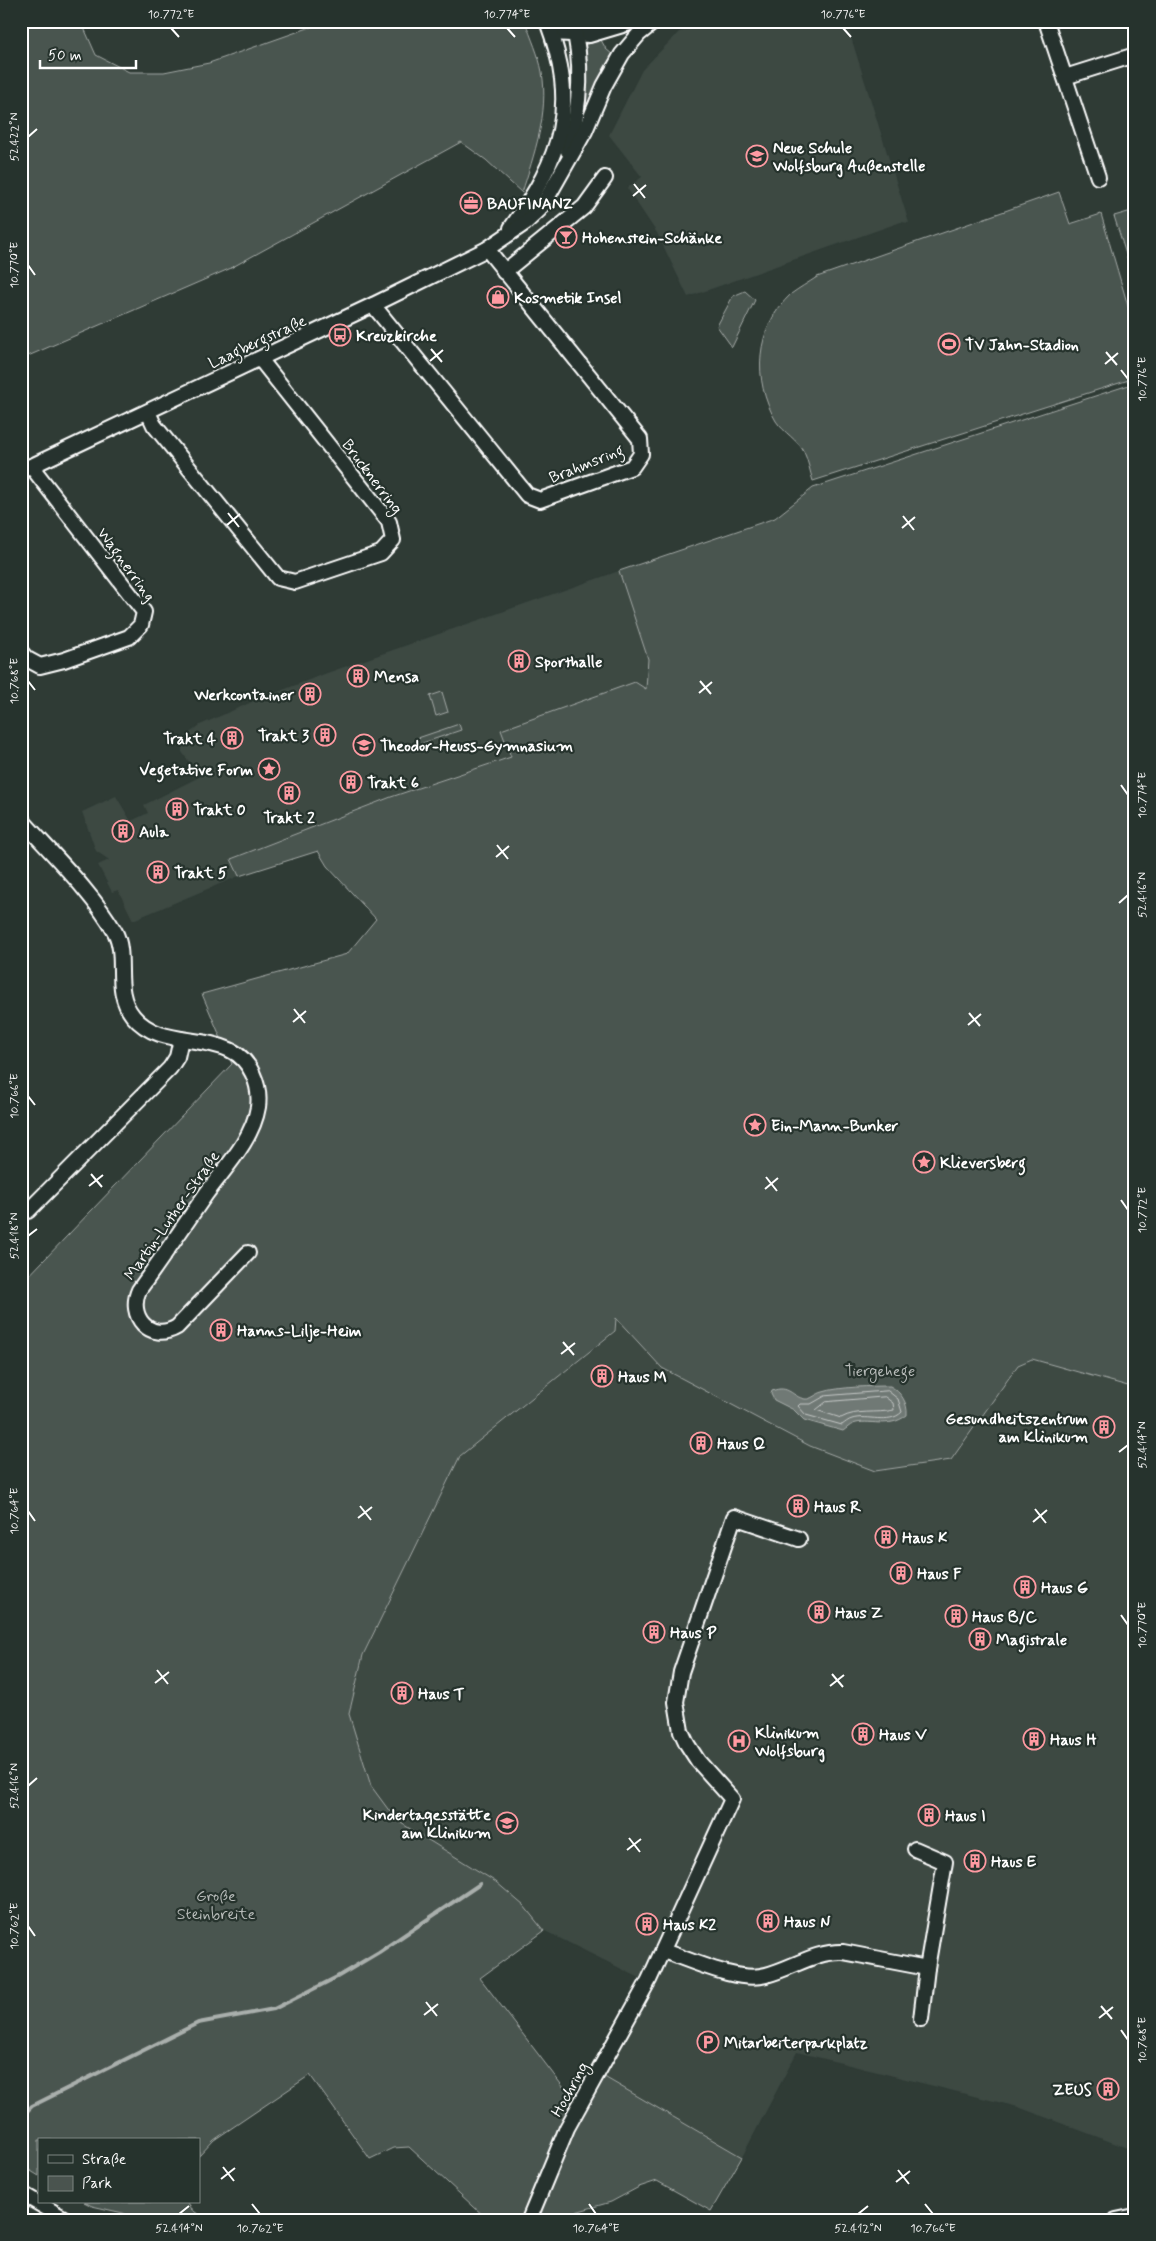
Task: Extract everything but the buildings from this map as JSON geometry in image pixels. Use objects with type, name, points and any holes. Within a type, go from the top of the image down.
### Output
[{"type":"street","points":[[550,27],[567,21]]},
{"type":"street","name":"Laagbergstraße","points":[[562,171],[572,136],[578,100],[579,66],[576,35],[572,21]]},
{"type":"street","points":[[550,27],[576,35],[589,35],[636,21]]},
{"type":"street","name":"Laagbergstraße","points":[[26,468],[373,305],[487,249],[525,223],[539,210],[585,131],[604,86],[617,62],[639,34],[655,21]]},
{"type":"street","points":[[1046,21],[1098,177]]},
{"type":"street","name":"Laagbergstraße","points":[[505,236],[544,179],[559,140],[564,90],[561,68],[550,27]]},
{"type":"street","points":[[1065,77],[1135,55]]},
{"type":"street","points":[[504,272],[584,207],[605,178]]},
{"type":"street","name":"Brahmsring","points":[[373,305],[527,495],[540,500],[632,467],[641,454],[640,439],[487,249]]},
{"type":"street","name":"Brucknerring","points":[[148,412],[154,425],[278,578],[295,582],[381,553],[393,540],[389,522],[260,359]]},
{"type":"street","name":"Wagnerring","points":[[21,652],[27,659],[40,666],[64,660],[128,637],[141,625],[144,612],[26,468]]},
{"type":"street","name":"Martin-Luther-Straße","points":[[21,819],[93,901],[116,934],[121,989],[125,1002],[132,1014],[142,1025],[154,1033],[218,1044],[235,1052],[246,1063],[255,1078],[258,1092],[258,1107],[246,1137],[139,1290],[135,1299],[135,1309],[140,1320],[147,1328],[159,1332],[168,1332],[177,1327],[248,1252]]},
{"type":"street","points":[[28,1211],[170,1068],[177,1057],[181,1039]]},
{"type":"street","name":"Hochring","points":[[529,2220],[567,2128],[649,1980],[732,1799],[698,1761],[681,1731],[676,1702],[681,1672],[734,1517],[799,1539]]},
{"type":"street","points":[[915,1849],[945,1862],[927,1968],[921,2019]]},
{"type":"street","points":[[663,1951],[732,1973],[752,1977],[773,1973],[818,1954],[830,1952],[843,1952],[927,1968]]},
{"type":"street","points":[[21,2193],[38,2203]]},
{"type":"street","points":[[39,2204],[66,2220]]},
{"type":"street","points":[[1116,2220],[1135,2216]]},
{"type":"shaded area","name":"Neue Schule Wolfsburg Außenstelle","points":[[712,21],[846,21],[909,223],[901,222],[688,297],[657,233],[627,188],[642,177],[609,135],[642,70],[679,32]]},
{"type":"shaded area","name":"Theodor-Heuss-Gymnasium","points":[[619,571],[648,659],[646,689],[593,730],[391,797],[231,859],[239,876],[133,920],[118,890],[112,892],[98,865],[109,860],[96,851],[82,812],[116,796],[131,821],[148,813],[144,805],[203,775],[196,764],[192,766],[182,752],[182,739],[200,725],[254,701],[327,673]]},
{"type":"shaded area","name":"Klinikum Wolfsburg","points":[[616,1317],[662,1368],[810,1446],[875,1471],[951,1460],[1018,1365],[1033,1359],[1135,1388],[1135,2151],[1018,2107],[797,2052],[742,2157],[601,2075],[652,1984],[545,1931],[480,1978],[336,1768],[363,1655],[460,1456],[615,1332]]},
{"type":"green space","points":[[21,21],[81,21],[96,55],[129,72],[164,72],[209,63],[328,21],[525,21],[537,53],[544,88],[544,103],[539,134],[522,193],[486,160],[461,142],[229,269],[28,356],[21,336]]},
{"type":"green space","points":[[601,40],[606,49],[613,55],[588,104],[586,103],[585,45]]},
{"type":"green space","name":"TV Jahn-Stadion","points":[[1059,192],[1070,224],[1101,214],[1135,330],[1135,378],[813,481],[804,452],[776,421],[763,389],[761,355],[764,338],[770,322],[779,308],[791,294],[817,277]]},
{"type":"green space","points":[[1135,210],[1135,283],[1114,216]]},
{"type":"green space","points":[[745,291],[755,300],[732,347],[717,326],[733,296]]},
{"type":"green space","points":[[1135,383],[1135,1388],[1032,1359],[1018,1365],[951,1460],[875,1471],[810,1446],[662,1368],[616,1318],[615,1331],[460,1456],[363,1655],[349,1714],[371,1786],[396,1820],[496,1882],[524,1906],[544,1931],[480,1978],[580,2109],[601,2075],[742,2157],[711,2211],[657,2181],[639,2187],[611,2202],[547,2220],[491,2220],[486,2218],[409,2147],[393,2148],[370,2159],[310,2075],[214,2140],[200,2155],[200,2138],[38,2138],[38,2175],[21,2165],[21,1284],[232,1064],[202,994],[347,954],[376,919],[327,866],[318,851],[239,876],[231,859],[391,797],[511,757],[501,730],[635,682],[646,689],[648,659],[619,571],[775,518],[813,488]]},
{"type":"green space","points":[[442,692],[448,712],[436,716],[430,696]]},
{"type":"green space","points":[[459,724],[461,730],[417,745],[415,739]]},
{"type":"green space","points":[[88,2204],[189,2204],[191,2209],[206,2220],[137,2220],[123,2213]]},
{"type":"water","points":[[890,1386],[903,1398],[907,1415],[893,1422],[853,1424],[843,1431],[804,1420],[794,1410],[774,1400],[771,1394],[772,1391],[783,1389],[807,1399],[829,1390]]},
{"type":"waterway","points":[[21,2117],[32,2106],[198,2023],[274,2009],[337,1977],[379,1952],[480,1884]]},
{"type":"place","name":"Neue Schule Wolfsburg Außenstelle","points":[[757,156]]},
{"type":"place","name":"BAUFINANZ","points":[[471,203]]},
{"type":"place","name":"Hohenstein-Schänke","points":[[566,237]]},
{"type":"place","name":"Kosmetik Insel","points":[[498,297]]},
{"type":"place","name":"Kreuzkirche","points":[[340,335]]},
{"type":"place","name":"TV Jahn-Stadion","points":[[949,344]]},
{"type":"place","name":"Sporthalle","points":[[519,661]]},
{"type":"place","name":"Mensa","points":[[358,676]]},
{"type":"place","name":"Werkcontainer","points":[[310,694]]},
{"type":"place","name":"Trakt 3","points":[[325,735]]},
{"type":"place","name":"Trakt 4","points":[[232,738]]},
{"type":"place","name":"Theodor-Heuss-Gymnasium","points":[[364,745]]},
{"type":"place","name":"Vegetative Form","points":[[269,769]]},
{"type":"place","name":"Trakt 6","points":[[351,782]]},
{"type":"place","name":"Trakt 2","points":[[289,793]]},
{"type":"place","name":"Trakt 0","points":[[177,809]]},
{"type":"place","name":"Aula","points":[[123,831]]},
{"type":"place","name":"Trakt 5","points":[[158,872]]},
{"type":"place","name":"Ein-Mann-Bunker","points":[[755,1125]]},
{"type":"place","name":"Klieversberg","points":[[924,1162]]},
{"type":"place","name":"Hanns-Lilje-Heim","points":[[221,1330]]},
{"type":"place","name":"Haus M","points":[[602,1376]]},
{"type":"place","name":"Gesundheitszentrum am Klinikum","points":[[1104,1427]]},
{"type":"place","name":"Haus Q","points":[[701,1443]]},
{"type":"place","name":"Haus R","points":[[798,1506]]},
{"type":"place","name":"Haus K","points":[[886,1537]]},
{"type":"place","name":"Haus F","points":[[901,1573]]},
{"type":"place","name":"Haus G","points":[[1025,1587]]},
{"type":"place","name":"Haus Z","points":[[819,1612]]},
{"type":"place","name":"Haus B/C","points":[[956,1616]]},
{"type":"place","name":"Haus P","points":[[654,1632]]},
{"type":"place","name":"Magistrale","points":[[980,1639]]},
{"type":"place","name":"Haus T","points":[[402,1693]]},
{"type":"place","name":"Haus V","points":[[863,1734]]},
{"type":"place","name":"Haus H","points":[[1034,1739]]},
{"type":"place","name":"Klinikum Wolfsburg","points":[[739,1741]]},
{"type":"place","name":"Haus I","points":[[929,1815]]},
{"type":"place","name":"Kindertagesstätte am Klinikum","points":[[507,1823]]},
{"type":"place","name":"Haus E","points":[[975,1861]]},
{"type":"place","name":"Haus N","points":[[768,1921]]},
{"type":"place","name":"Haus K2","points":[[647,1924]]},
{"type":"place","name":"Mitarbeiterparkplatz","points":[[708,2042]]},
{"type":"place","name":"ZEUS","points":[[1108,2089]]},
{"type":"park label","name":"Tiergehege","points":[[880,1370]]},
{"type":"park label","name":"Große Steinbreite","points":[[216,1904]]}]
